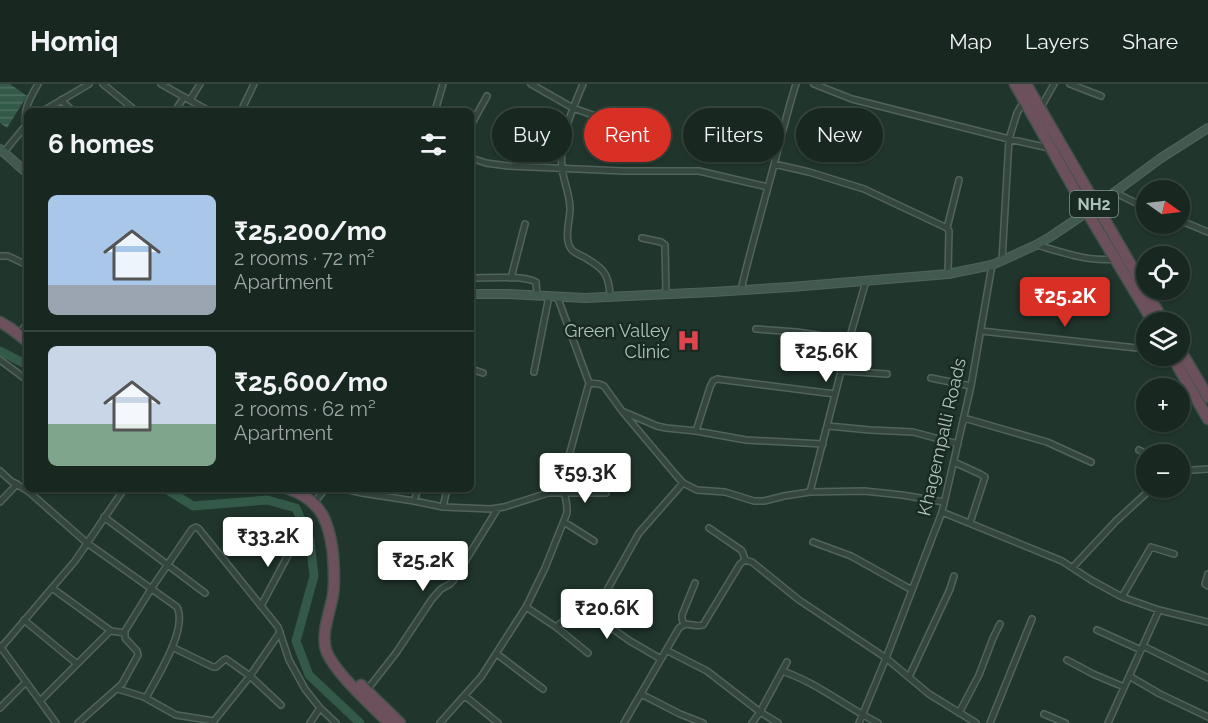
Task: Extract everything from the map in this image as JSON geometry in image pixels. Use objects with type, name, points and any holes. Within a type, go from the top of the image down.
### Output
[{"type":"highway","name":"NH2","points":[[1015,84],[1052,148],[1158,312]]},
{"type":"highway","name":"NH2","points":[[1026,84],[1091,209],[1114,259],[1147,312]]},
{"type":"highway","points":[[0,315],[24,331]]},
{"type":"highway","points":[[0,322],[24,332]]},
{"type":"highway","points":[[1178,366],[1208,419]]},
{"type":"highway","points":[[1190,366],[1208,397]]},
{"type":"highway","points":[[298,492],[315,505],[330,533],[334,575],[325,637],[326,649],[337,668],[389,723]]},
{"type":"highway","points":[[309,492],[322,504],[332,520],[336,533],[340,585],[331,630],[333,650],[344,667],[400,723]]},
{"type":"street","points":[[26,108],[38,84]]},
{"type":"street","points":[[48,108],[89,84]]},
{"type":"street","points":[[104,84],[132,108]]},
{"type":"street","points":[[161,84],[204,108]]},
{"type":"street","points":[[178,108],[200,84]]},
{"type":"street","points":[[242,108],[254,84]]},
{"type":"street","points":[[436,108],[443,84]]},
{"type":"street","points":[[531,84],[584,112]]},
{"type":"street","points":[[583,84],[573,108],[563,144],[562,169],[570,203],[568,244],[576,253],[604,271],[608,279],[610,296]]},
{"type":"street","points":[[741,290],[796,84]]},
{"type":"street","points":[[814,84],[852,99],[1052,148]]},
{"type":"street","points":[[1040,109],[1054,84]]},
{"type":"street","points":[[1070,84],[1101,96]]},
{"type":"street","points":[[474,120],[487,96]]},
{"type":"street","points":[[61,100],[70,108]]},
{"type":"street","points":[[1002,261],[1009,139],[1017,113],[1025,100]]},
{"type":"street","points":[[24,127],[2,151],[24,170]]},
{"type":"street","points":[[474,294],[537,294],[585,298],[741,290],[948,274],[992,265],[1036,245],[1091,209],[1161,158],[1207,131]]},
{"type":"street","points":[[474,159],[498,165],[562,169],[699,171],[768,187]]},
{"type":"street","points":[[774,164],[864,189],[947,228]]},
{"type":"street","points":[[948,274],[947,228],[959,180]]},
{"type":"street","points":[[1114,192],[1136,203]]},
{"type":"street","points":[[511,278],[525,224]]},
{"type":"street","points":[[1190,225],[1208,232]]},
{"type":"street","points":[[642,238],[665,245],[666,294]]},
{"type":"street","points":[[1036,245],[1079,256],[1114,259]]},
{"type":"street","points":[[0,256],[24,264]]},
{"type":"street","name":"Khagempalli Roads","points":[[859,723],[942,512],[971,386],[992,265]]},
{"type":"street","points":[[474,278],[532,280],[536,282],[537,294]]},
{"type":"street","points":[[810,492],[866,281]]},
{"type":"street","points":[[534,372],[553,296]]},
{"type":"street","points":[[440,723],[465,696],[497,654],[526,607],[564,522],[568,505],[563,493],[562,482],[589,383],[553,296]]},
{"type":"street","points":[[756,329],[797,332],[849,340]]},
{"type":"street","points":[[981,331],[1136,348]]},
{"type":"street","points":[[0,360],[24,378]]},
{"type":"street","points":[[474,370],[483,373]]},
{"type":"street","points":[[842,371],[887,374]]},
{"type":"street","points":[[931,378],[971,386]]},
{"type":"street","points":[[696,431],[710,387],[717,379],[835,394]]},
{"type":"street","points":[[589,383],[604,386],[622,411],[683,483],[697,490],[725,492],[754,501],[810,492],[864,491],[944,502]]},
{"type":"street","points":[[622,411],[657,426],[692,432],[746,440],[823,444]]},
{"type":"street","points":[[964,418],[1047,442],[1091,462]]},
{"type":"street","points":[[828,426],[913,432],[958,444]]},
{"type":"street","points":[[954,462],[985,477],[970,524]]},
{"type":"street","points":[[1190,470],[1208,469]]},
{"type":"street","points":[[0,471],[24,488]]},
{"type":"street","points":[[593,615],[639,533],[683,483]]},
{"type":"street","points":[[0,502],[17,484]]},
{"type":"street","points":[[29,492],[87,543],[178,609],[178,634],[147,698]]},
{"type":"street","points":[[56,723],[0,648],[75,561],[122,492]]},
{"type":"street","points":[[317,499],[323,492]]},
{"type":"street","points":[[358,492],[443,507],[498,508],[548,493],[606,493]]},
{"type":"street","points":[[414,501],[417,492]]},
{"type":"street","points":[[443,507],[446,492]]},
{"type":"street","points":[[1072,567],[1141,498]]},
{"type":"street","points":[[367,690],[396,653],[432,599],[453,581],[498,508]]},
{"type":"street","points":[[942,512],[1062,561],[1122,597],[1208,622]]},
{"type":"street","points":[[104,518],[205,593]]},
{"type":"street","points":[[564,522],[594,541]]},
{"type":"street","points":[[78,723],[122,684],[138,655],[125,638],[125,633],[167,564],[192,529],[198,528],[278,627],[293,669],[305,689],[336,723]]},
{"type":"street","points":[[709,528],[741,550],[745,560]]},
{"type":"street","points":[[261,606],[295,542]]},
{"type":"street","points":[[813,542],[851,556],[912,590]]},
{"type":"street","points":[[1122,597],[1150,547],[1174,554]]},
{"type":"street","points":[[624,723],[679,628],[684,624],[700,627],[703,625],[740,564],[745,560]]},
{"type":"street","points":[[745,560],[752,562],[799,600],[886,658],[929,694],[976,723]]},
{"type":"street","points":[[1208,574],[1205,584],[1208,586]]},
{"type":"street","points":[[909,677],[950,590],[954,576]]},
{"type":"street","points":[[684,624],[682,615],[695,583]]},
{"type":"street","points":[[52,588],[111,631],[125,633]]},
{"type":"street","points":[[526,607],[556,627],[588,653]]},
{"type":"street","points":[[1108,723],[1159,609]]},
{"type":"street","points":[[556,627],[574,611],[584,610],[661,659]]},
{"type":"street","points":[[990,723],[1032,619]]},
{"type":"street","points":[[24,620],[76,663]]},
{"type":"street","points":[[959,713],[979,675],[1000,624]]},
{"type":"street","points":[[1097,630],[1208,678]]},
{"type":"street","points":[[40,701],[111,631]]},
{"type":"street","points":[[118,689],[147,698],[176,715],[213,721],[280,632]]},
{"type":"street","points":[[172,647],[213,667],[226,660],[249,676],[281,705]]},
{"type":"street","points":[[666,650],[707,671],[778,723]]},
{"type":"street","points":[[497,654],[543,689]]},
{"type":"street","points":[[1067,660],[1124,687]]},
{"type":"street","points":[[752,723],[788,662]]},
{"type":"street","points":[[782,671],[798,676],[878,723]]},
{"type":"street","points":[[1129,676],[1208,717]]},
{"type":"street","points":[[0,708],[26,682]]},
{"type":"street","points":[[641,694],[703,723]]},
{"type":"street","points":[[465,696],[498,723]]},
{"type":"street","points":[[310,723],[320,708]]},
{"type":"street","points":[[1044,714],[1065,723]]},
{"type":"shaded area","points":[[0,84],[10,84],[27,96],[7,128],[0,123]]},
{"type":"waterway","points":[[0,351],[24,363]]},
{"type":"waterway","points":[[171,492],[193,506],[267,500],[296,508],[310,541],[314,576],[296,641],[309,675],[360,723]]},
{"type":"place","name":"Green Valley Clinic","points":[[688,341]]}]
